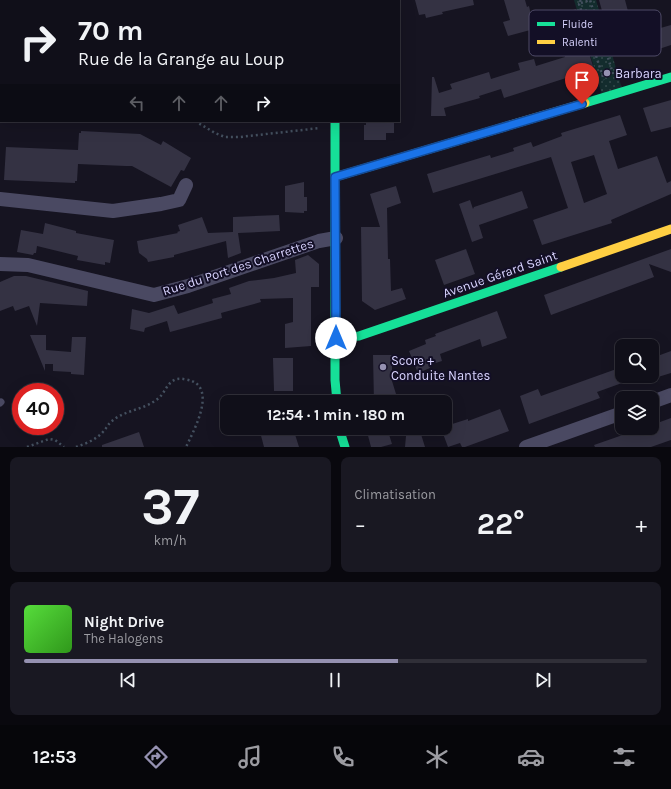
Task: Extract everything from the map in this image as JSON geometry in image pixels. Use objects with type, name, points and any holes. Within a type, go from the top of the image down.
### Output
[{"type":"street","points":[[335,177],[671,77]]},
{"type":"street","points":[[335,122],[337,395]]},
{"type":"street","points":[[0,199],[113,211],[179,200],[186,185]]},
{"type":"street","name":"Avenue Gérard Saint","points":[[336,338],[358,336],[671,228]]},
{"type":"street","name":"Rue du Port des Charrettes","points":[[0,264],[28,265],[154,295],[188,286],[319,241],[336,238]]},
{"type":"street","points":[[659,399],[671,395]]},
{"type":"street","points":[[526,447],[615,415]]},
{"type":"street","points":[[341,435],[345,447]]},
{"type":"path","points":[[581,2],[590,0],[593,10]]},
{"type":"path","points":[[596,56],[609,96]]},
{"type":"path","points":[[607,56],[619,93]]},
{"type":"path","points":[[197,122],[225,137],[240,137],[320,128]]},
{"type":"path","points":[[76,447],[88,442],[102,433],[112,421],[126,413],[139,409],[157,400],[168,384],[177,379],[186,379],[194,382],[201,388],[203,398],[199,417],[186,447]]},
{"type":"path","points":[[27,447],[49,439],[55,440],[64,447]]},
{"type":"green space","points":[[574,0],[596,0],[599,10],[577,10]]},
{"type":"green space","points":[[591,56],[612,56],[623,92],[603,98]]},
{"type":"building","points":[[415,0],[473,0],[474,5],[442,12],[443,14],[426,18],[425,14],[419,15]]},
{"type":"building","points":[[504,0],[525,0],[527,7],[529,6],[530,10],[529,30],[508,36],[503,22],[510,20]]},
{"type":"building","points":[[599,0],[625,0],[628,10],[602,10]]},
{"type":"building","points":[[671,25],[671,45],[661,48],[661,28]]},
{"type":"building","points":[[590,56],[594,69],[504,98],[501,89],[479,96],[480,98],[444,108],[446,116],[431,116],[432,77],[434,77],[439,93],[452,89],[450,84],[489,72],[491,79],[520,70],[518,63],[534,59],[536,66],[565,57]]},
{"type":"building","points":[[671,100],[671,127],[651,132],[643,108]]},
{"type":"building","points":[[620,115],[627,135],[609,141],[618,169],[657,156],[667,183],[671,181],[671,194],[611,220],[612,223],[542,245],[533,220],[568,208],[551,157],[433,193],[427,174],[490,155],[491,158],[514,151],[513,148],[531,142],[533,147],[562,136],[561,133]],"holes":[[[594,155],[607,194],[584,203],[571,162]]]},
{"type":"building","points":[[366,122],[394,122],[394,133],[386,133],[386,140],[364,140],[364,125],[366,125]]},
{"type":"building","points":[[81,131],[140,134],[161,145],[163,141],[191,158],[184,171],[181,170],[171,187],[132,166],[78,164],[77,181],[75,181],[75,183],[4,180],[6,147],[78,150],[79,133],[81,133]]},
{"type":"building","points":[[304,182],[304,197],[307,197],[307,211],[304,211],[304,213],[285,212],[285,186]]},
{"type":"building","points":[[396,186],[401,203],[387,208],[388,259],[390,259],[391,291],[402,288],[406,299],[375,310],[362,301],[361,227],[380,227],[370,194]]},
{"type":"building","points":[[522,191],[528,208],[479,225],[483,238],[472,242],[459,204],[470,200],[473,209],[474,207]]},
{"type":"building","points":[[279,215],[280,231],[238,233],[241,253],[228,258],[226,241],[174,255],[174,257],[148,262],[147,259],[139,253],[137,241],[178,233],[177,232],[180,231],[178,225],[202,217],[208,233],[233,232],[233,217]]},
{"type":"building","points":[[45,223],[76,231],[76,233],[114,240],[110,263],[105,262],[105,265],[77,260],[78,256],[37,246],[36,253],[33,255],[17,252],[21,230],[43,234]]},
{"type":"building","points":[[466,249],[475,274],[444,285],[435,260]]},
{"type":"building","points":[[671,249],[671,272],[649,264],[654,277],[551,315],[544,295]]},
{"type":"building","points":[[308,255],[319,264],[319,287],[311,287],[311,346],[285,348],[285,324],[293,322],[293,298],[260,299],[261,302],[221,313],[222,318],[170,332],[167,321],[145,328],[144,332],[130,329],[132,309],[149,313],[174,305],[178,314],[213,303],[212,299],[231,294],[229,288],[249,281],[274,278],[296,273],[295,260]]},
{"type":"building","points":[[14,276],[26,276],[88,291],[87,306],[40,303],[37,326],[29,306],[15,311],[13,306],[0,311],[0,282]]},
{"type":"building","points":[[497,311],[507,338],[482,347],[480,339],[440,354],[442,361],[429,365],[430,368],[418,373],[409,351],[426,344],[425,340],[436,336],[435,334]]},
{"type":"building","points":[[30,335],[46,335],[46,350],[71,352],[72,337],[86,337],[84,375],[71,374],[71,372],[53,371],[53,364],[45,364],[45,371]]},
{"type":"building","points":[[671,351],[671,373],[659,377],[659,355]]},
{"type":"building","points":[[373,355],[392,355],[392,381],[396,394],[374,395]]},
{"type":"building","points":[[273,358],[293,358],[293,391],[274,391]]},
{"type":"building","points":[[615,370],[615,383],[622,383],[597,392],[600,398],[529,424],[520,396],[538,389],[541,396]]},
{"type":"building","points":[[500,409],[509,431],[465,447],[462,447],[460,443],[448,447],[444,435],[452,435],[452,424],[468,419],[468,421]]},
{"type":"building","points":[[671,418],[671,440],[651,447],[595,447],[594,445],[623,435],[659,435],[659,422]]},
{"type":"building","points":[[139,432],[144,447],[102,447],[102,445]]},
{"type":"building","points":[[261,435],[295,435],[299,447],[264,447]]},
{"type":"building","points":[[368,435],[389,435],[392,444],[381,447],[371,447]]},
{"type":"building","points":[[421,435],[425,447],[405,447],[406,436]]},
{"type":"traffic: fast","points":[[585,103],[671,77]]},
{"type":"traffic: fast","points":[[335,122],[335,380],[336,395]]},
{"type":"traffic: fast","points":[[336,338],[359,336],[561,267]]},
{"type":"traffic: fast","points":[[341,435],[345,447]]},
{"type":"traffic: slow","points":[[335,177],[585,103]]},
{"type":"traffic: slow","points":[[561,267],[671,229]]},
{"type":"place","name":"Barbara","points":[[607,73]]},
{"type":"place","name":"Score + Conduite Nantes","points":[[383,367]]},
{"type":"route","points":[[336,338],[335,177],[582,104]]}]
